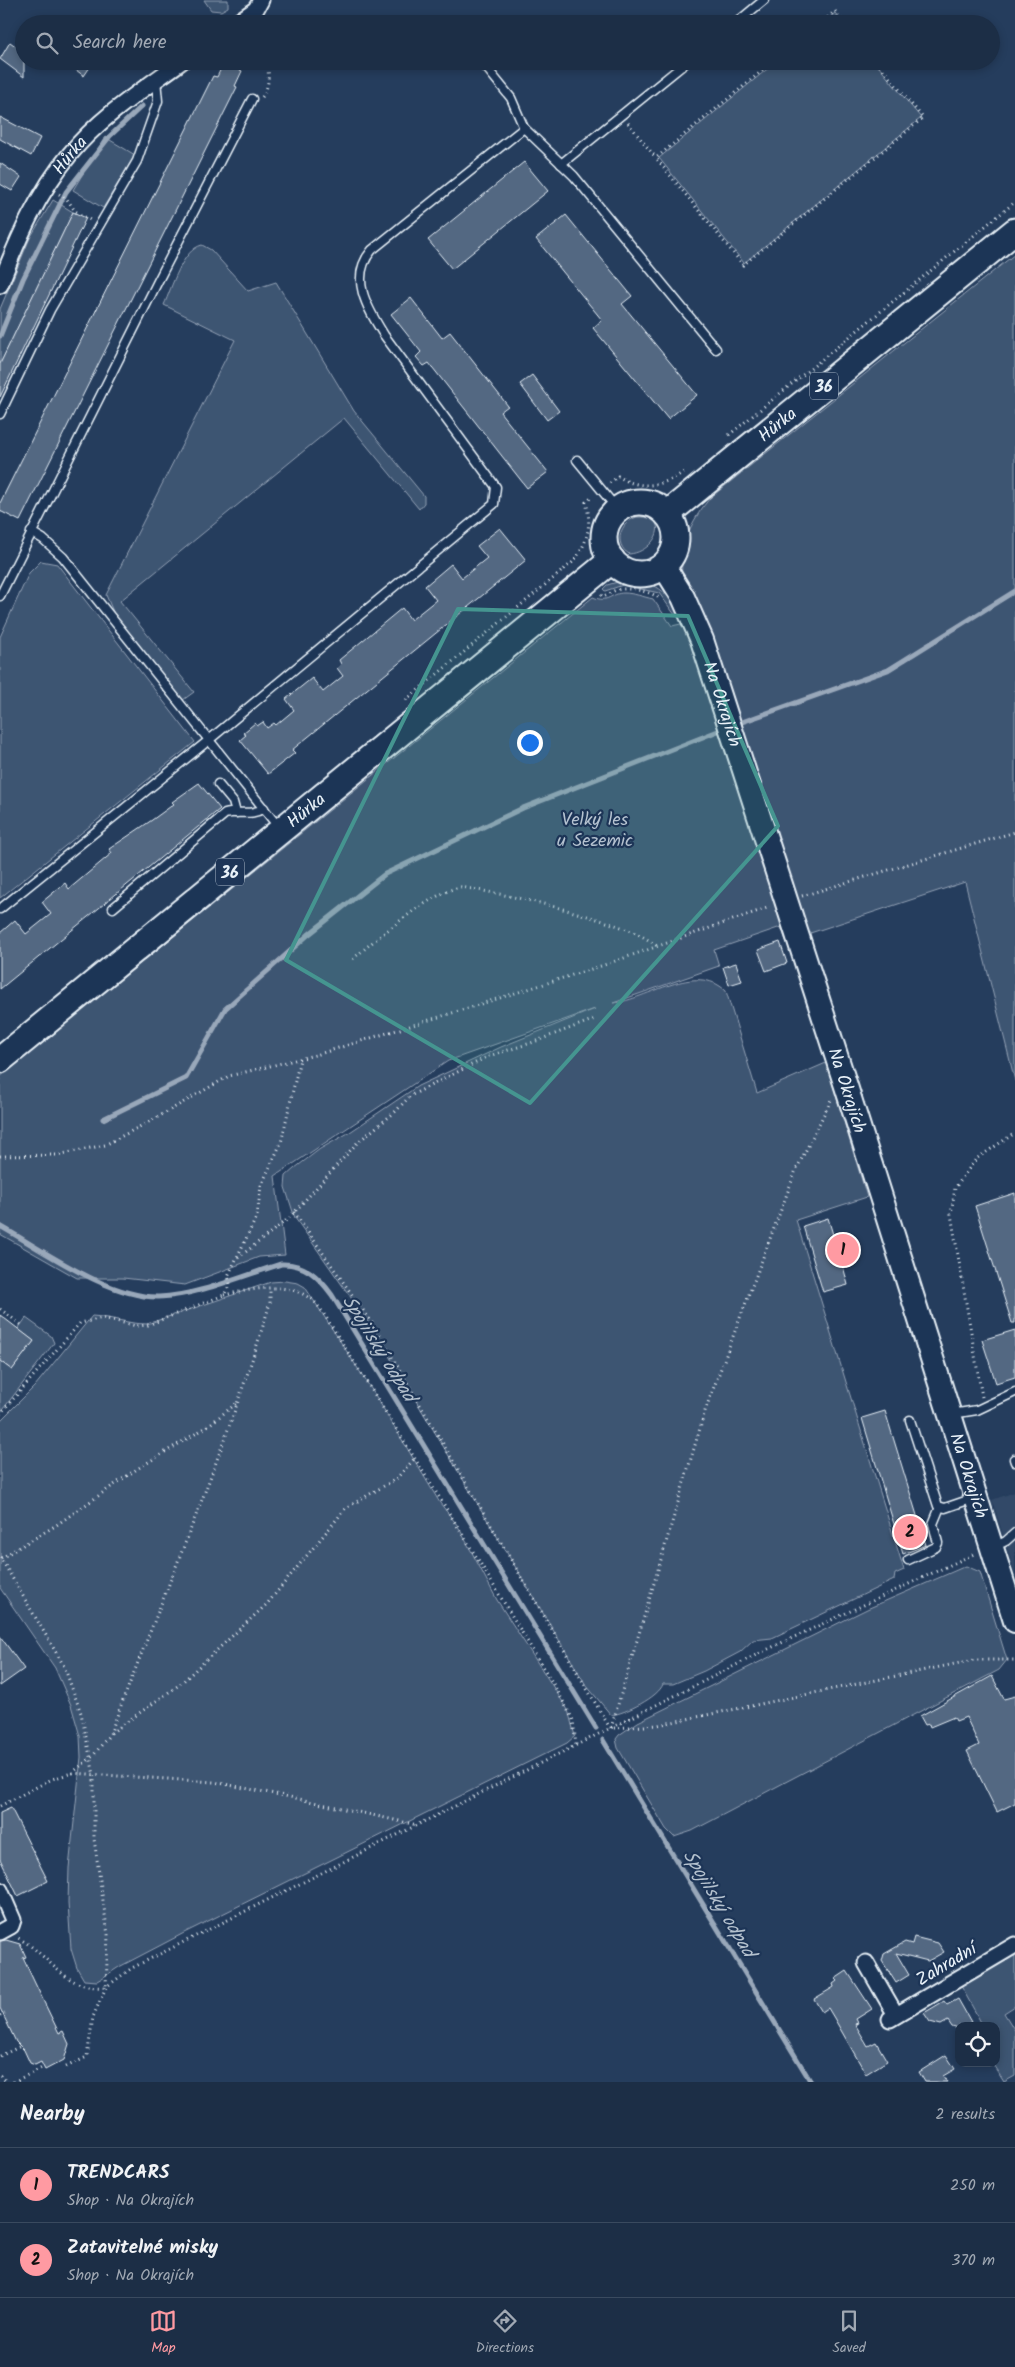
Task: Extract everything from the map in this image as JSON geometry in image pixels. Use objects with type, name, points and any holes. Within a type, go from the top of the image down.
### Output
[{"type":"main road","name":"Hůrka","points":[[667,514],[1015,231]]},
{"type":"main road","points":[[644,502],[656,505],[667,514],[675,527],[676,543],[672,555],[663,565],[649,572],[637,573],[625,570],[612,560],[606,548],[605,532],[609,520],[618,510],[632,503],[644,502]]},
{"type":"main road","name":"Hůrka","points":[[0,1060],[281,830],[581,571],[612,560]]},
{"type":"street","points":[[248,15],[256,9],[261,0]]},
{"type":"street","name":"Hůrka","points":[[0,285],[29,216],[46,187],[71,152],[120,106],[170,70]]},
{"type":"street","name":"Na Okrajích","points":[[663,565],[688,606],[702,640],[787,901],[1015,1621]]},
{"type":"street","points":[[0,1890],[13,1920],[7,1934]]},
{"type":"street","name":"Zahradní","points":[[866,1963],[893,2017],[1015,1945]]},
{"type":"lane","points":[[746,15],[764,0]]},
{"type":"lane","points":[[488,70],[511,98],[524,128],[574,176],[716,349]]},
{"type":"lane","points":[[561,164],[677,70]]},
{"type":"lane","points":[[0,414],[50,310],[137,161],[158,101],[156,80]]},
{"type":"lane","points":[[0,596],[30,532],[252,99]]},
{"type":"lane","points":[[0,909],[209,740],[494,504],[496,487],[384,335],[368,310],[361,287],[361,267],[372,250],[524,128]]},
{"type":"lane","points":[[577,460],[618,510]]},
{"type":"lane","points":[[30,532],[43,539],[64,558],[281,830]]},
{"type":"lane","points":[[218,784],[232,802],[236,813]]},
{"type":"lane","points":[[113,908],[225,814],[255,814],[264,808]]},
{"type":"lane","points":[[950,1414],[977,1410],[1015,1392]]},
{"type":"lane","points":[[908,1560],[936,1547],[938,1543],[933,1527],[940,1507],[910,1420]]},
{"type":"lane","points":[[940,1507],[945,1508],[976,1497]]},
{"type":"lane","points":[[992,1548],[1006,1541],[1015,1533]]},
{"type":"path","points":[[252,99],[262,98],[267,91],[267,70]]},
{"type":"path","points":[[656,158],[763,70]]},
{"type":"path","points":[[622,115],[743,266],[923,118],[883,70]]},
{"type":"path","points":[[58,193],[67,199],[76,211],[87,216],[93,224],[100,227]]},
{"type":"path","points":[[724,440],[1015,202]]},
{"type":"path","points":[[405,700],[581,571],[588,533],[589,514],[586,502],[618,476],[627,482],[638,484],[664,484],[672,481],[693,465]]},
{"type":"path","points":[[581,571],[603,597],[620,589],[629,590],[658,596],[664,606]]},
{"type":"path","points":[[0,1156],[57,1155],[105,1145],[229,1076],[300,1059],[657,946],[787,901],[1015,832]]},
{"type":"path","points":[[353,959],[403,919],[452,888],[461,886],[558,906],[630,930],[657,946]]},
{"type":"path","points":[[236,1260],[288,1219],[358,1142],[395,1112],[410,1096],[489,1056],[531,1043],[595,1019]]},
{"type":"path","points":[[224,1296],[230,1284],[228,1276],[257,1216],[261,1186],[281,1143],[300,1059]]},
{"type":"path","points":[[610,1728],[706,1408],[796,1170],[834,1095],[846,1086]]},
{"type":"path","points":[[984,1406],[951,1214],[955,1188],[976,1159],[1015,1133]]},
{"type":"path","points":[[294,1212],[372,1323],[610,1728]]},
{"type":"path","points":[[0,1414],[80,1323],[103,1318],[136,1326],[148,1325],[224,1296],[251,1290],[270,1289],[299,1292],[310,1298],[322,1311],[415,1458],[558,1692],[573,1720],[576,1745]]},
{"type":"path","points":[[110,1734],[237,1403],[267,1312],[270,1289]]},
{"type":"path","points":[[0,1309],[23,1326]]},
{"type":"path","points":[[66,2067],[87,2057],[93,2017],[106,1986],[108,1935],[94,1839],[94,1775],[81,1713],[64,1666],[0,1558],[55,1526],[137,1469],[205,1428],[237,1403]]},
{"type":"path","points":[[72,1773],[90,1757],[110,1734],[179,1685],[266,1604],[346,1508],[396,1479],[415,1458]]},
{"type":"path","points":[[7,1934],[28,1943],[59,1971],[78,1984],[90,1988],[106,1986],[132,1968],[764,1651],[992,1548]]},
{"type":"path","points":[[610,1728],[658,1725],[974,1660],[1015,1660]]},
{"type":"path","points":[[0,1806],[52,1779],[72,1773],[214,1782],[417,1825]]},
{"type":"path","points":[[0,2016],[5,2014]]},
{"type":"path","points":[[0,2056],[21,2046]]},
{"type":"path","points":[[13,2082],[42,2068]]},
{"type":"path","points":[[0,2077],[7,2082]]},
{"type":"highlighted area","points":[[458,609],[688,616],[778,826],[530,1103],[286,960]]},
{"type":"shaded area","points":[[1015,1492],[1015,1573],[992,1500]]},
{"type":"green space","points":[[204,0],[228,0],[228,7],[221,11],[211,10]]},
{"type":"green space","points":[[766,70],[881,70],[921,118],[744,263],[659,158]]},
{"type":"green space","points":[[105,137],[135,155],[103,208],[73,190]]},
{"type":"green space","points":[[53,200],[73,212],[0,364],[0,309],[30,238]]},
{"type":"green space","points":[[202,245],[211,250],[248,291],[276,282],[354,411],[424,496],[424,503],[419,509],[344,418],[120,601],[194,692],[183,700],[114,614],[106,595],[235,340],[164,305],[183,261],[195,248]]},
{"type":"green space","name":"Velký les u Sezemic","points":[[1015,254],[1015,1081],[965,882],[786,941],[781,927],[714,950],[719,966],[613,1003],[686,981],[700,980],[714,983],[726,991],[757,1093],[826,1063],[867,1197],[796,1220],[904,1570],[895,1574],[894,1580],[772,1638],[753,1640],[740,1652],[704,1671],[673,1684],[663,1684],[655,1694],[640,1704],[624,1712],[611,1715],[586,1685],[373,1329],[295,1218],[285,1187],[286,1176],[320,1149],[350,1132],[418,1086],[501,1047],[595,1009],[448,1061],[275,1176],[285,1255],[259,1257],[185,1285],[123,1278],[77,1278],[0,1234],[0,1077],[593,597],[606,599],[619,593],[624,593],[653,599],[672,626],[685,623],[682,557],[685,542],[690,528],[710,498]]},
{"type":"green space","points":[[637,517],[648,518],[655,522],[657,534],[647,547],[639,552],[629,554],[621,545],[621,534],[626,523]]},
{"type":"green space","points":[[41,561],[57,564],[195,742],[0,898],[0,637],[29,573]]},
{"type":"green space","points":[[621,581],[642,582],[656,587],[663,591],[680,614],[675,615],[659,593],[623,585],[605,591],[603,589],[607,585]]},
{"type":"green space","points":[[285,1281],[298,1283],[305,1287],[377,1398],[440,1503],[458,1526],[497,1600],[568,1710],[575,1736],[567,1743],[186,1932],[119,1967],[97,1981],[84,1980],[77,1968],[71,1949],[68,1903],[69,1868],[81,1757],[80,1736],[71,1705],[55,1668],[0,1588],[0,1421],[35,1386],[92,1316],[147,1324],[271,1282]]},
{"type":"green space","points":[[26,1318],[51,1336],[54,1343],[0,1413],[0,1361],[12,1370],[34,1341],[18,1329]]},
{"type":"green space","points":[[966,1566],[980,1572],[1007,1660],[999,1670],[692,1831],[674,1837],[666,1829],[618,1748],[616,1739],[619,1735],[638,1722],[867,1609]]},
{"type":"green space","points":[[1015,1954],[1015,2006],[1004,2013],[1015,2031],[1015,2076],[1004,2082],[995,2067],[1000,2067],[1000,2022],[981,2022],[961,1986]]},
{"type":"building","points":[[10,42],[15,46],[15,70],[24,70],[24,77],[0,59]]},
{"type":"building","points":[[76,70],[88,70],[84,76]]},
{"type":"building","points":[[220,70],[242,71],[235,86],[237,87],[20,521],[0,511],[0,503],[213,76],[217,77]]},
{"type":"building","points":[[0,117],[40,138],[31,156],[0,139]]},
{"type":"building","points":[[524,162],[548,191],[452,269],[428,240]]},
{"type":"building","points":[[0,163],[21,177],[12,191],[0,184]]},
{"type":"building","points":[[73,212],[86,218],[0,397],[0,364]]},
{"type":"building","points":[[566,215],[632,296],[622,304],[697,395],[668,419],[593,328],[602,320],[536,239]]},
{"type":"building","points":[[411,298],[442,338],[450,332],[508,406],[500,412],[548,472],[527,488],[429,363],[424,366],[416,357],[421,352],[391,314]]},
{"type":"building","points":[[532,375],[559,411],[547,420],[520,384]]},
{"type":"building","points":[[500,528],[526,560],[292,750],[295,753],[268,774],[240,740],[246,735],[243,733],[255,723],[257,726],[263,722],[267,728],[274,723],[276,725],[294,710],[286,699],[312,678],[323,692],[343,676],[337,668],[341,664],[339,660],[402,608],[411,620],[436,600],[425,586],[451,564],[462,578],[487,558],[477,546]]},
{"type":"building","points":[[199,783],[220,809],[0,989],[0,933],[15,920],[26,934],[51,914],[42,902],[65,883],[69,889],[112,853],[109,849],[174,804],[172,802]]},
{"type":"building","points":[[780,942],[787,963],[766,971],[758,950]]},
{"type":"building","points":[[736,963],[742,981],[729,985],[723,967]]},
{"type":"building","points":[[1015,1193],[1015,1323],[1012,1323],[975,1206]]},
{"type":"building","points":[[828,1218],[834,1238],[846,1235],[854,1261],[843,1266],[848,1285],[823,1292],[803,1226]]},
{"type":"building","points":[[0,1315],[34,1341],[12,1370],[0,1361]]},
{"type":"building","points":[[1015,1330],[1015,1377],[996,1383],[982,1340]]},
{"type":"building","points":[[885,1411],[926,1545],[903,1554],[862,1418]]},
{"type":"building","points":[[0,1636],[24,1669],[0,1686]]},
{"type":"building","points":[[992,1676],[1004,1699],[1015,1696],[1015,1803],[997,1812],[967,1751],[979,1745],[966,1717],[956,1721],[954,1717],[930,1727],[929,1724],[925,1725],[920,1716]]},
{"type":"building","points":[[11,1808],[48,1881],[18,1896],[0,1859],[0,1813]]},
{"type":"building","points":[[914,1937],[938,1943],[944,1952],[928,1961],[896,1953],[909,1975],[896,1983],[882,1961],[884,1954],[905,1942],[912,1944]]},
{"type":"building","points":[[6,1940],[20,1944],[26,1957],[23,1958],[59,2033],[63,2031],[69,2044],[64,2060],[45,2070],[41,2062],[35,2065],[30,2063],[24,2050],[16,2042],[0,2008],[0,1941]]},
{"type":"building","points":[[847,1971],[872,2009],[856,2019],[858,2023],[855,2024],[868,2046],[876,2042],[887,2061],[866,2074],[828,2008],[822,2012],[814,1999],[834,1987],[833,1984],[837,1981],[835,1979]]},
{"type":"building","points":[[958,1999],[971,2022],[955,2022],[955,2028],[948,2021],[941,2025],[930,2022],[924,2013],[944,2001],[947,2005]]},
{"type":"building","points":[[946,2055],[955,2069],[943,2076],[947,2082],[925,2082],[919,2072]]},
{"type":"waterway","points":[[0,336],[23,279],[66,192],[110,136],[142,106]]},
{"type":"waterway","points":[[742,722],[888,670],[1015,591]]},
{"type":"waterway","points":[[103,1119],[186,1078],[225,1009],[308,935],[385,874],[523,808],[718,731]]},
{"type":"waterway","name":"Spojilský odpad","points":[[0,1226],[77,1271],[119,1290],[140,1295],[159,1297],[189,1293],[281,1264],[290,1264],[311,1272],[332,1295],[596,1728]]},
{"type":"waterway","name":"Spojilský odpad","points":[[603,1740],[811,2082]]},
{"type":"place","name":"TRENDCARS","points":[[843,1250]]},
{"type":"place","name":"Zatavitelné misky","points":[[910,1532]]}]
